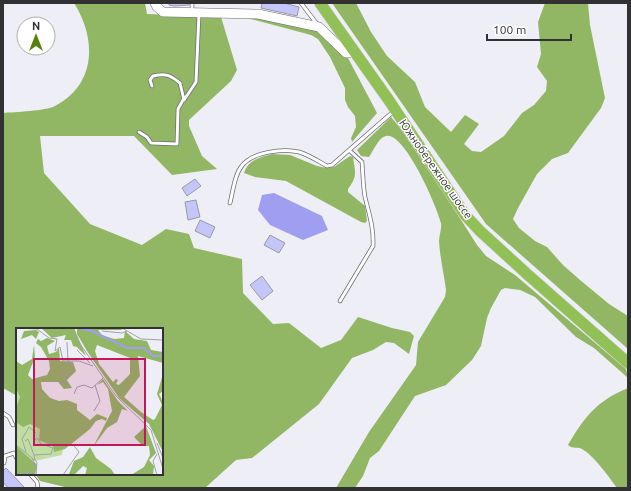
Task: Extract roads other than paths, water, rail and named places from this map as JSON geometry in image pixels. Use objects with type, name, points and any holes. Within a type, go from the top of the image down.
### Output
[{"type":"highway","name":"Южнобережное шоссе","points":[[320,3],[357,51],[435,164],[465,215],[480,231],[601,340],[627,359]]},
{"type":"highway","name":"Южнобережное шоссе","points":[[327,3],[395,110],[435,164]]},
{"type":"street","points":[[155,3],[157,8],[163,12],[194,9],[258,14],[319,27],[346,53],[357,51]]},
{"type":"lane","points":[[301,3],[319,27]]},
{"type":"lane","points":[[139,132],[148,137],[151,143],[177,144],[178,109],[196,82],[194,9]]},
{"type":"lane","points":[[152,86],[150,80],[153,76],[163,73],[167,74],[180,83],[184,100]]},
{"type":"lane","points":[[230,203],[240,167],[246,162],[266,152],[298,152],[327,166],[332,165],[350,151],[395,110]]},
{"type":"lane","points":[[340,301],[373,246],[372,220],[365,197],[362,162],[350,151]]},
{"type":"lane","points":[[3,412],[9,417],[12,425]]},
{"type":"lane","points":[[4,464],[5,456],[14,453],[16,457]]},
{"type":"lane","points":[[31,475],[37,482],[38,488]]}]
